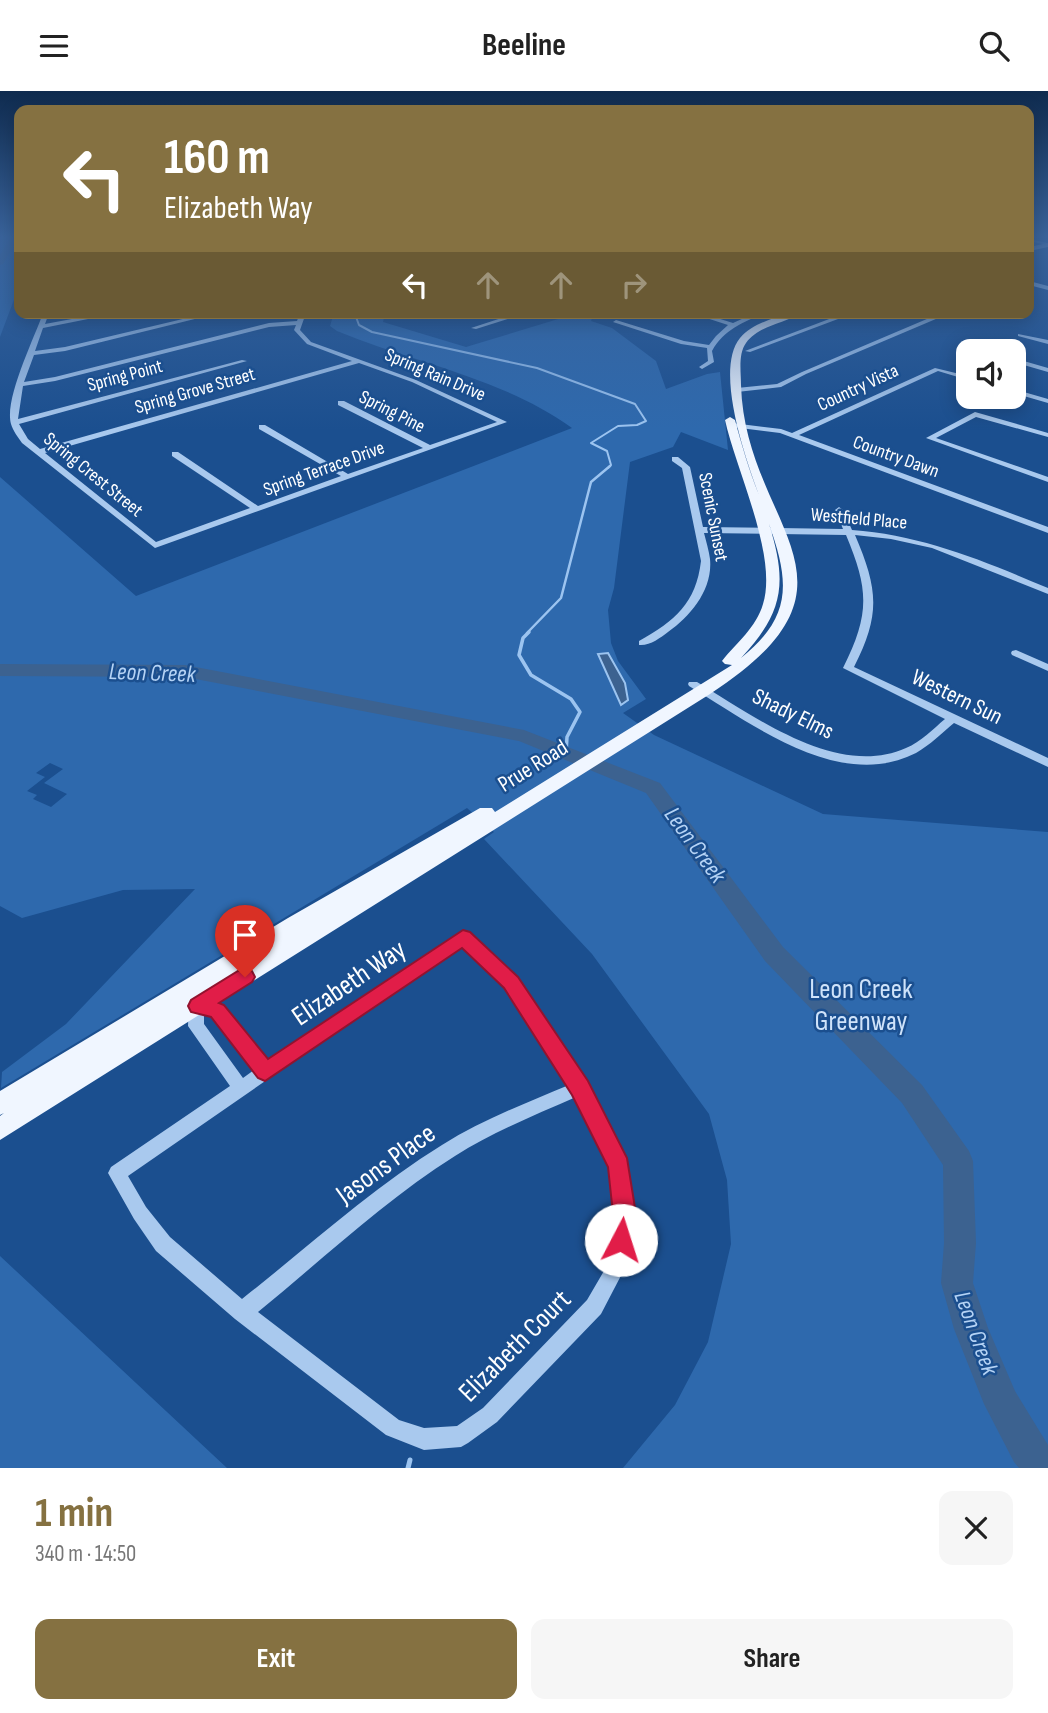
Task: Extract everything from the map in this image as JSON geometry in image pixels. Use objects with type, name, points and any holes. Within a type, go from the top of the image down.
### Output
[{"type":"main road","name":"Prue Road","points":[[737,426],[738,347],[763,320]]},
{"type":"main road","name":"Prue Road","points":[[0,1104],[195,996],[475,826],[699,687],[740,652],[755,636],[773,603],[776,573],[772,532],[725,384],[726,353],[728,346],[741,332],[763,320]]},
{"type":"main road","name":"Prue Road","points":[[0,1129],[195,996]]},
{"type":"street","name":"Spring Crest Street","points":[[44,319],[15,409],[15,422],[20,435],[155,545]]},
{"type":"street","points":[[41,327],[83,319]]},
{"type":"street","points":[[32,353],[65,349],[191,319]]},
{"type":"street","points":[[22,384],[55,379],[269,325],[298,323],[300,319]]},
{"type":"street","points":[[474,328],[504,319]]},
{"type":"street","points":[[714,319],[733,325]]},
{"type":"street","points":[[748,351],[835,319]]},
{"type":"street","points":[[737,390],[779,386],[933,319]]},
{"type":"street","points":[[702,367],[711,362],[710,347],[719,335],[733,325],[763,320]]},
{"type":"street","points":[[616,322],[683,343],[710,347]]},
{"type":"street","name":"Spring Rain Drive","points":[[298,323],[298,333],[309,343],[414,380],[503,422]]},
{"type":"street","points":[[1020,335],[1048,342]]},
{"type":"street","points":[[760,336],[776,341]]},
{"type":"street","name":"Spring Point","points":[[15,422],[244,361]]},
{"type":"street","name":"Spring Grove Street","points":[[39,452],[359,361]]},
{"type":"street","points":[[1026,364],[1048,370]]},
{"type":"street","name":"Country Vista","points":[[793,435],[937,369],[956,375]]},
{"type":"street","points":[[1026,395],[1048,401]]},
{"type":"street","name":"Spring Pine","points":[[341,403],[429,448]]},
{"type":"street","points":[[1048,435],[975,414],[930,438],[1048,480]]},
{"type":"street","name":"Spring Terrace Drive","points":[[155,545],[503,422]]},
{"type":"street","name":"Country Dawn","points":[[737,426],[772,429],[793,435],[1048,530]]},
{"type":"street","points":[[262,427],[348,477]]},
{"type":"street","points":[[176,454],[257,509]]},
{"type":"street","name":"Scenic Sunset","points":[[643,643],[676,622],[699,595],[706,576],[706,561],[686,467],[675,459]]},
{"type":"street","points":[[839,510],[849,533]]},
{"type":"street","points":[[1038,526],[1048,519]]},
{"type":"street","name":"Westfield Place","points":[[699,530],[849,533],[917,542],[970,559],[1048,591]]},
{"type":"street","name":"Western Sun","points":[[849,533],[866,571],[870,596],[867,628],[848,668],[1048,763]]},
{"type":"street","points":[[1016,653],[1048,668]]},
{"type":"street","name":"Shady Elms","points":[[699,687],[805,748],[832,757],[864,760],[899,755],[911,751],[953,718]]},
{"type":"street","name":"Elizabeth Way","points":[[117,1173],[463,937]]},
{"type":"street","name":"Elizabeth Court","points":[[117,1173],[140,1213],[163,1244],[199,1272],[242,1312],[393,1428],[424,1440],[461,1436],[490,1415],[594,1307],[617,1266],[624,1214],[619,1166],[580,1088],[511,983],[463,937]]},
{"type":"street","points":[[195,996],[217,1011],[265,1072]]},
{"type":"street","points":[[195,996],[196,1025],[241,1088]]},
{"type":"street","name":"Jasons Place","points":[[242,1312],[392,1192],[450,1150],[518,1114],[580,1088]]},
{"type":"green space","points":[[0,301],[13,301],[0,337]]},
{"type":"green space","name":"Leon Creek Greenway","points":[[332,319],[384,319],[383,322],[466,347],[558,319],[592,319],[591,321],[612,328],[656,361],[666,389],[720,372],[728,450],[681,432],[673,447],[630,462],[614,588],[608,610],[611,643],[618,661],[646,699],[623,713],[654,735],[823,814],[1048,832],[1048,1468],[623,1468],[675,1405],[708,1342],[731,1244],[727,1180],[709,1114],[592,954],[484,839],[494,832],[467,808],[1,1088],[2,1072],[66,1024],[195,889],[123,890],[22,918],[0,906],[0,477],[136,596],[572,428],[517,396],[488,384],[337,331],[330,326]],"holes":[[[50,763],[63,769],[44,783],[67,794],[51,807],[33,799],[37,795],[27,791],[45,777],[36,773]]]},
{"type":"green space","points":[[0,1256],[227,1468],[0,1468]]},
{"type":"shaded area","points":[[608,653],[625,683],[628,700],[621,705],[598,654]]},
{"type":"waterway","points":[[357,319],[359,325],[372,332],[537,368],[635,404],[646,421],[637,425],[618,426],[591,443],[607,451],[610,466]]},
{"type":"waterway","points":[[527,633],[561,598],[591,482],[610,466]]},
{"type":"waterway","points":[[529,632],[523,638],[519,655],[531,675],[571,699],[580,712],[567,737],[566,753]]},
{"type":"waterway","name":"Leon Creek","points":[[0,670],[185,671],[524,736],[653,788],[774,954],[912,1094],[958,1161],[960,1243],[957,1283],[971,1329],[1002,1404],[1027,1449],[1043,1468]]},
{"type":"waterway","points":[[408,1468],[410,1460]]},
{"type":"route","points":[[245,977],[198,1006],[217,1011],[265,1072],[463,937],[487,957],[511,983],[580,1088],[619,1166],[624,1214],[621,1240]]}]
